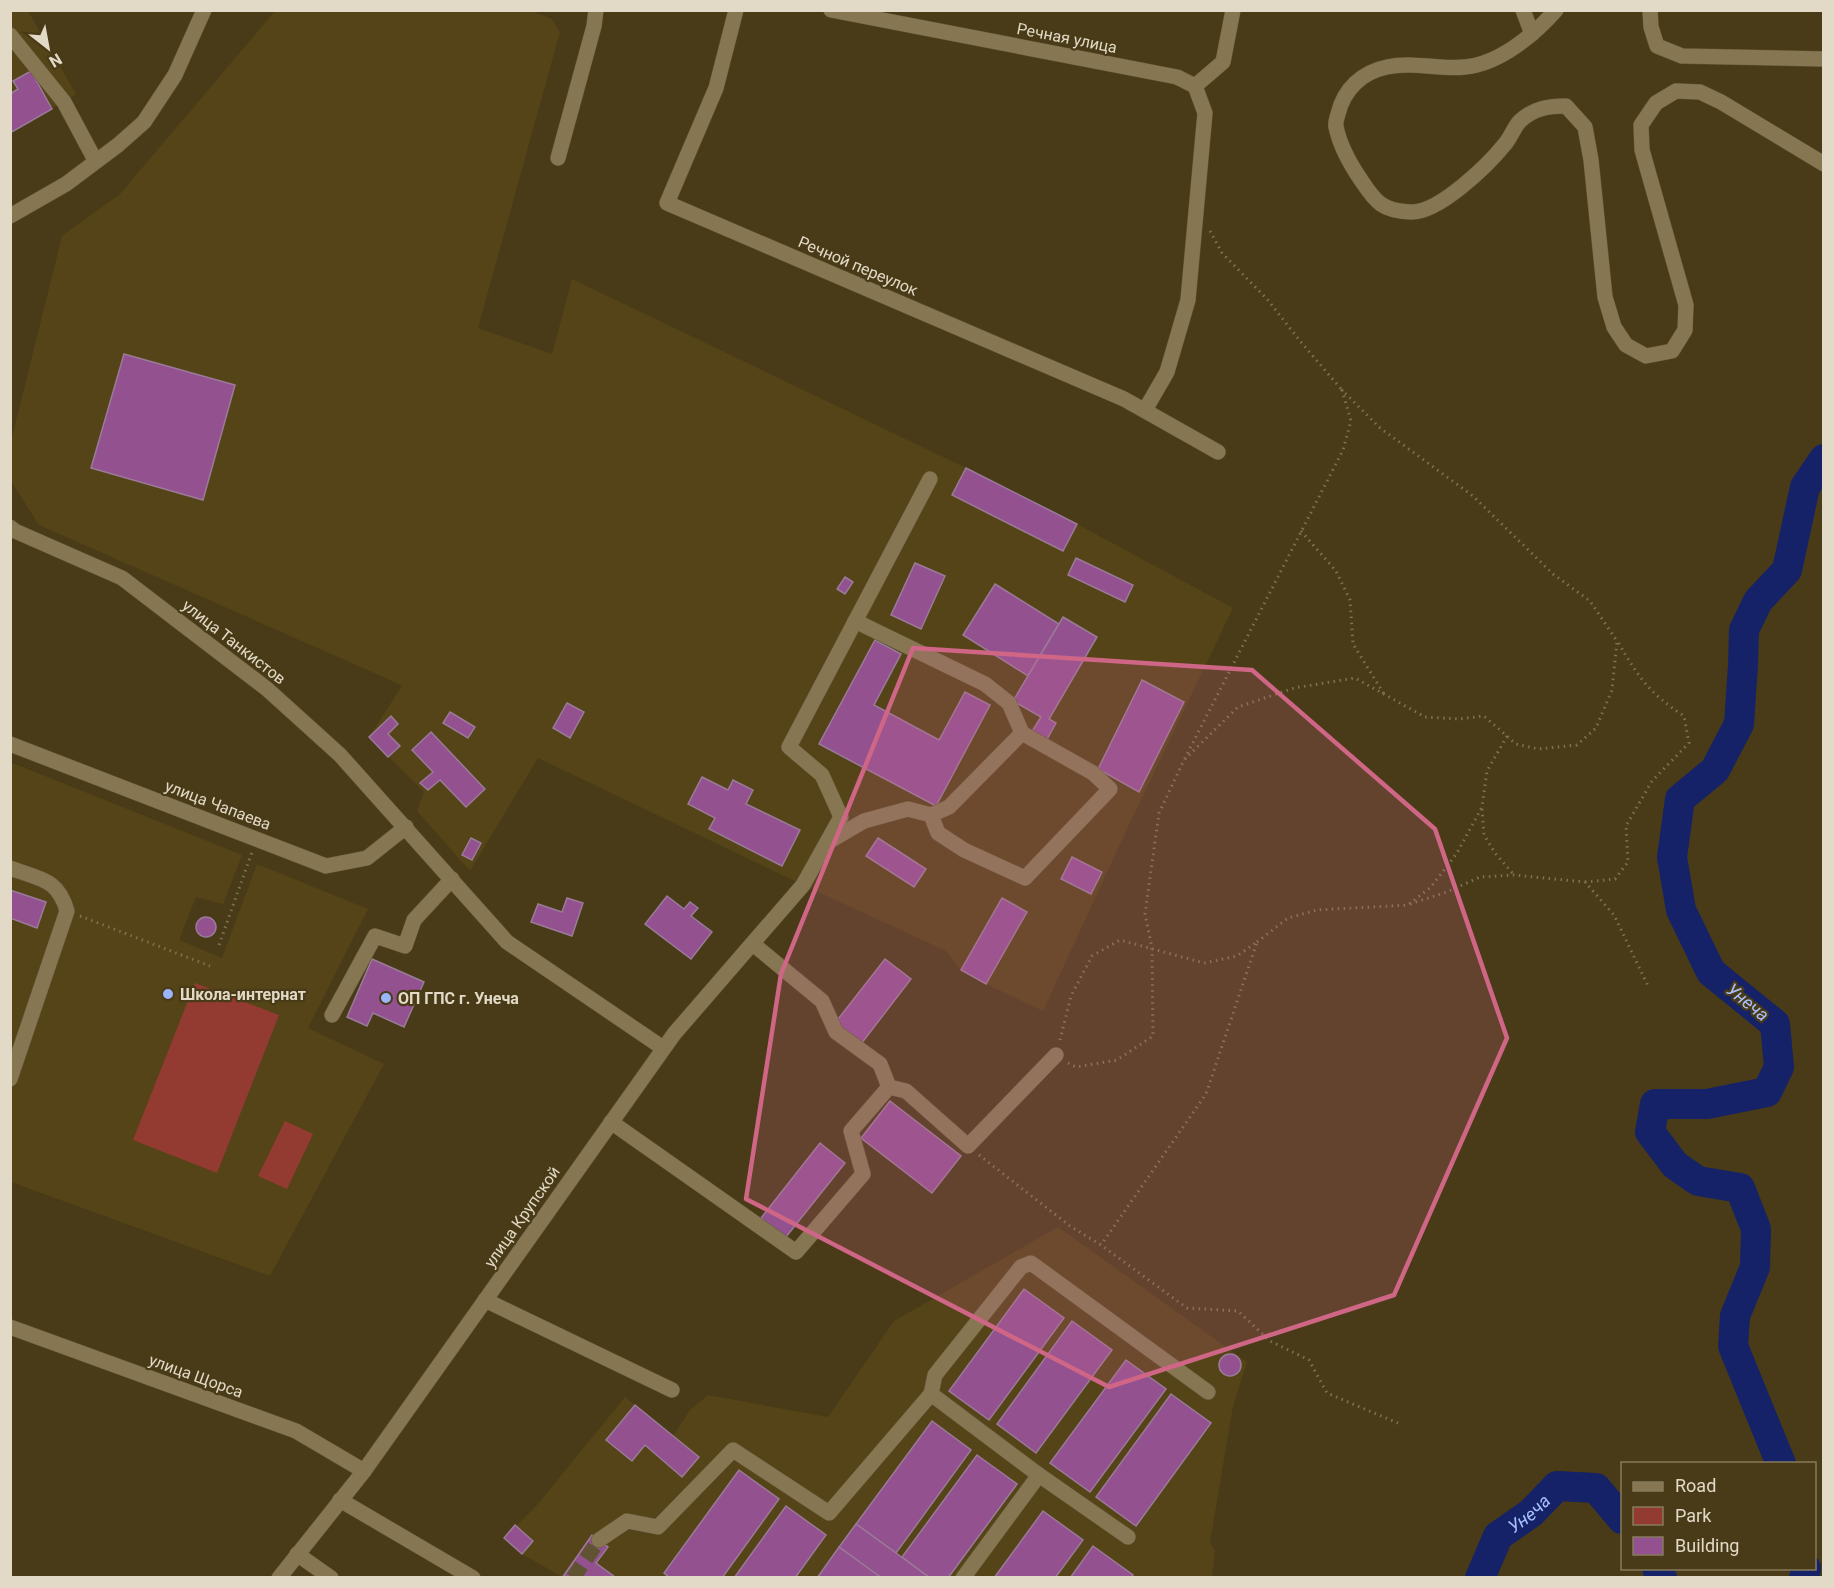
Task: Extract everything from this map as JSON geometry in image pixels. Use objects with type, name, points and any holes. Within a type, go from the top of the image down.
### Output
[{"type":"street","points":[[10,216],[66,184],[118,145],[144,122],[175,75],[204,10]]},
{"type":"street","points":[[558,158],[594,26],[596,10]]},
{"type":"street","name":"Речной переулок","points":[[736,10],[716,88],[667,203],[1145,410],[1218,452]]},
{"type":"street","name":"Речная улица","points":[[831,10],[1177,77],[1195,86]]},
{"type":"street","points":[[1145,410],[1167,372],[1188,300],[1205,113],[1195,86],[1223,62],[1233,10]]},
{"type":"street","points":[[1523,10],[1532,34]]},
{"type":"street","points":[[1556,10],[1532,34],[1503,55],[1465,67],[1424,65],[1387,67],[1356,80],[1342,99],[1335,125],[1347,160],[1373,198],[1394,211],[1420,212],[1447,197],[1483,169],[1507,142],[1520,121],[1545,106],[1566,106],[1585,127],[1591,160],[1605,297],[1614,327],[1626,345],[1646,356],[1672,351],[1685,330],[1686,305],[1642,150],[1641,125],[1656,103],[1676,91],[1700,92],[1721,102],[1824,164]]},
{"type":"street","points":[[1650,10],[1651,27],[1657,46],[1682,56],[1824,58]]},
{"type":"street","points":[[10,35],[64,102],[96,160]]},
{"type":"street","points":[[930,478],[855,621],[985,684],[1009,703],[1022,733],[1093,773],[1110,789],[1025,878],[964,850],[938,833],[931,815]]},
{"type":"street","name":"улица Танкистов","points":[[10,527],[122,578],[267,689],[340,755],[507,942],[663,1048]]},
{"type":"street","name":"улица Крупской","points":[[279,1578],[363,1471],[663,1048],[803,885],[841,817],[822,775],[789,747],[855,621]]},
{"type":"street","points":[[828,842],[864,821],[908,809],[931,815],[949,807],[1022,733]]},
{"type":"street","name":"улица Чапаева","points":[[10,744],[326,866],[367,858],[406,827]]},
{"type":"street","points":[[10,868],[52,883],[63,898],[67,911],[10,1079]]},
{"type":"street","points":[[332,1015],[375,936],[405,946],[414,920],[452,879]]},
{"type":"street","points":[[753,944],[822,1001],[836,1032],[880,1065],[889,1087]]},
{"type":"street","points":[[889,1087],[906,1091],[968,1146],[1056,1055]]},
{"type":"street","points":[[611,1122],[796,1252],[863,1174],[851,1131],[889,1087]]},
{"type":"street","points":[[599,1540],[627,1521],[658,1527],[734,1450],[829,1513],[931,1394],[935,1375],[1021,1267],[1031,1263],[1208,1392]]},
{"type":"street","points":[[485,1300],[672,1390]]},
{"type":"street","name":"улица Щорса","points":[[10,1327],[296,1431],[363,1471]]},
{"type":"street","points":[[931,1394],[1128,1538]]},
{"type":"street","points":[[963,1578],[1039,1475]]},
{"type":"street","points":[[340,1500],[472,1578]]},
{"type":"street","points":[[297,1554],[331,1578]]},
{"type":"path","points":[[1197,208],[1222,253],[1267,299],[1342,390],[1380,428],[1473,496],[1553,574],[1590,602],[1641,680],[1662,702],[1684,716],[1689,743],[1652,781],[1626,826],[1628,862],[1615,879],[1586,882],[1514,875],[1480,877],[1446,892],[1407,905],[1317,910],[1288,918],[1237,956],[1204,963],[1152,948],[1120,940],[1092,956],[1071,996],[1056,1055],[1076,1067],[1117,1060],[1153,1036],[1152,948],[1145,914],[1159,813],[1343,450],[1351,421],[1342,390]]},
{"type":"path","points":[[1301,531],[1336,571],[1350,600],[1353,644],[1385,696]]},
{"type":"path","points":[[1184,760],[1238,707],[1294,688],[1355,678],[1425,717],[1460,719],[1484,716],[1516,744],[1538,749],[1576,746],[1596,728],[1612,690],[1617,641]]},
{"type":"path","points":[[1507,735],[1487,771],[1482,807],[1484,835],[1495,853],[1514,875]]},
{"type":"path","points":[[1407,905],[1431,887],[1458,853],[1482,807]]},
{"type":"path","points":[[219,945],[256,839]]},
{"type":"path","points":[[1586,882],[1614,915],[1648,986]]},
{"type":"path","points":[[67,911],[210,966]]},
{"type":"path","points":[[1101,1245],[1206,1094],[1257,942]]},
{"type":"path","points":[[968,1146],[1070,1226],[1101,1245],[1187,1308],[1238,1311],[1270,1341],[1310,1360],[1327,1393],[1400,1424]]},
{"type":"highlighted area","points":[[913,648],[1252,670],[1435,829],[1507,1038],[1394,1295],[1109,1387],[746,1199],[781,974]]},
{"type":"shaded area","points":[[11,11],[28,11],[76,94],[11,133]]},
{"type":"shaded area","points":[[275,11],[532,11],[552,19],[560,32],[478,328],[552,354],[572,279],[966,468],[1077,524],[1233,608],[1043,1011],[961,970],[946,951],[538,758],[470,871],[417,811],[424,792],[369,737],[402,686],[39,525],[11,481],[11,441],[62,236],[120,194]]},
{"type":"shaded area","name":"Школа-интернат","points":[[10,762],[242,855],[223,904],[196,897],[179,940],[222,958],[257,864],[368,909],[308,1028],[384,1064],[270,1276],[11,1182]]},
{"type":"shaded area","points":[[1058,1227],[1247,1362],[1233,1406],[1210,1543],[1215,1551],[1212,1577],[562,1577],[522,1554],[504,1538],[537,1505],[625,1397],[673,1436],[690,1410],[708,1395],[828,1417],[894,1321]]},
{"type":"green space","points":[[195,983],[279,1015],[217,1173],[133,1140]]},
{"type":"green space","points":[[285,1121],[313,1134],[287,1189],[258,1176]]},
{"type":"building","points":[[31,71],[52,109],[10,133],[10,94],[18,89],[13,81]]},
{"type":"building","points":[[124,354],[235,385],[203,500],[91,468]]},
{"type":"building","points":[[966,468],[1077,524],[1063,551],[952,495]]},
{"type":"building","points":[[1076,558],[1133,585],[1125,602],[1068,575]]},
{"type":"building","points":[[915,563],[945,576],[921,629],[891,615]]},
{"type":"building","points":[[845,577],[853,582],[845,594],[837,589]]},
{"type":"building","points":[[995,584],[1059,624],[1028,676],[963,635]]},
{"type":"building","points":[[1063,617],[1097,637],[1049,719],[1056,723],[1046,741],[1031,733],[1041,717],[1013,701]]},
{"type":"building","points":[[875,640],[901,654],[874,705],[939,740],[965,692],[990,705],[936,806],[819,744]]},
{"type":"building","points":[[1142,680],[1184,702],[1139,792],[1098,769]]},
{"type":"building","points":[[567,703],[584,712],[570,738],[553,728]]},
{"type":"building","points":[[450,712],[475,727],[468,738],[443,723]]},
{"type":"building","points":[[391,716],[398,724],[388,734],[400,746],[388,757],[369,737]]},
{"type":"building","points":[[431,732],[485,789],[466,807],[440,780],[428,790],[420,783],[433,772],[412,750]]},
{"type":"building","points":[[702,777],[728,790],[733,780],[753,790],[746,804],[800,830],[782,866],[709,829],[715,818],[688,804]]},
{"type":"building","points":[[471,838],[481,843],[472,860],[462,855]]},
{"type":"building","points":[[878,838],[926,869],[914,887],[866,856]]},
{"type":"building","points":[[1072,857],[1102,872],[1091,894],[1061,879]]},
{"type":"building","points":[[10,890],[46,902],[37,928],[10,918]]},
{"type":"building","points":[[667,896],[684,909],[690,902],[698,908],[691,916],[712,932],[691,959],[645,924]]},
{"type":"building","points":[[567,898],[583,903],[572,936],[531,922],[538,904],[562,912]]},
{"type":"building","points":[[1002,898],[1027,912],[986,984],[961,970]]},
{"type":"building","points":[[206,917],[213,920],[216,927],[213,934],[206,937],[199,934],[196,927],[199,920]]},
{"type":"building","name":"ОП ГПС г. Унеча","points":[[372,959],[424,982],[404,1027],[373,1013],[367,1026],[347,1017]]},
{"type":"building","points":[[885,959],[911,979],[861,1044],[835,1023]]},
{"type":"building","points":[[890,1101],[961,1156],[932,1193],[861,1138]]},
{"type":"building","points":[[820,1143],[845,1163],[786,1237],[761,1218]]},
{"type":"building","points":[[1024,1289],[1064,1318],[989,1420],[949,1391]]},
{"type":"building","points":[[1072,1321],[1112,1350],[1036,1453],[997,1424]]},
{"type":"building","points":[[1230,1354],[1238,1357],[1241,1365],[1238,1373],[1230,1376],[1222,1373],[1219,1365],[1222,1357]]},
{"type":"building","points":[[1126,1360],[1166,1389],[1090,1492],[1050,1463]]},
{"type":"building","points":[[1171,1394],[1211,1423],[1136,1526],[1096,1497]]},
{"type":"building","points":[[635,1405],[699,1457],[682,1477],[645,1445],[632,1461],[606,1440]]},
{"type":"building","points":[[932,1421],[971,1450],[896,1553],[856,1524]]},
{"type":"building","points":[[977,1455],[1017,1484],[948,1578],[930,1578],[902,1557]]},
{"type":"building","points":[[739,1470],[779,1499],[722,1578],[670,1578],[664,1573]]},
{"type":"building","points":[[786,1506],[826,1535],[795,1578],[734,1578]]},
{"type":"building","points":[[1043,1511],[1083,1540],[1055,1578],[994,1578]]},
{"type":"building","points":[[856,1524],[930,1578],[881,1578],[839,1547]]},
{"type":"building","points":[[515,1525],[533,1541],[522,1554],[504,1538]]},
{"type":"building","points":[[592,1535],[608,1547],[596,1563],[615,1577],[562,1578]]},
{"type":"building","points":[[1093,1546],[1133,1575],[1131,1578],[1070,1578]]},
{"type":"building","points":[[839,1547],[879,1576],[878,1578],[817,1578]]},
{"type":"waterway","name":"Унеча","points":[[1780,1462],[1733,1346],[1735,1316],[1755,1267],[1756,1229],[1740,1188],[1698,1181],[1675,1165],[1650,1132],[1655,1104],[1707,1104],[1767,1092],[1779,1067],[1775,1024],[1711,972],[1681,910],[1672,857],[1680,799],[1715,770],[1739,724],[1744,630],[1758,601],[1787,570],[1805,487],[1824,459]]},
{"type":"waterway","name":"Унеча","points":[[1480,1578],[1498,1536],[1531,1513],[1557,1486],[1596,1488],[1621,1518]]},
{"type":"waterway","name":"Унеча","points":[[1658,1570],[1662,1578]]},
{"type":"waterway","name":"Унеча","points":[[1804,1578],[1806,1570]]},
{"type":"tunnel","points":[[573,1578],[599,1540]]},
{"type":"place","name":"Школа-интернат","points":[[168,994]]},
{"type":"place","name":"ОП ГПС г. Унеча","points":[[386,998]]}]
